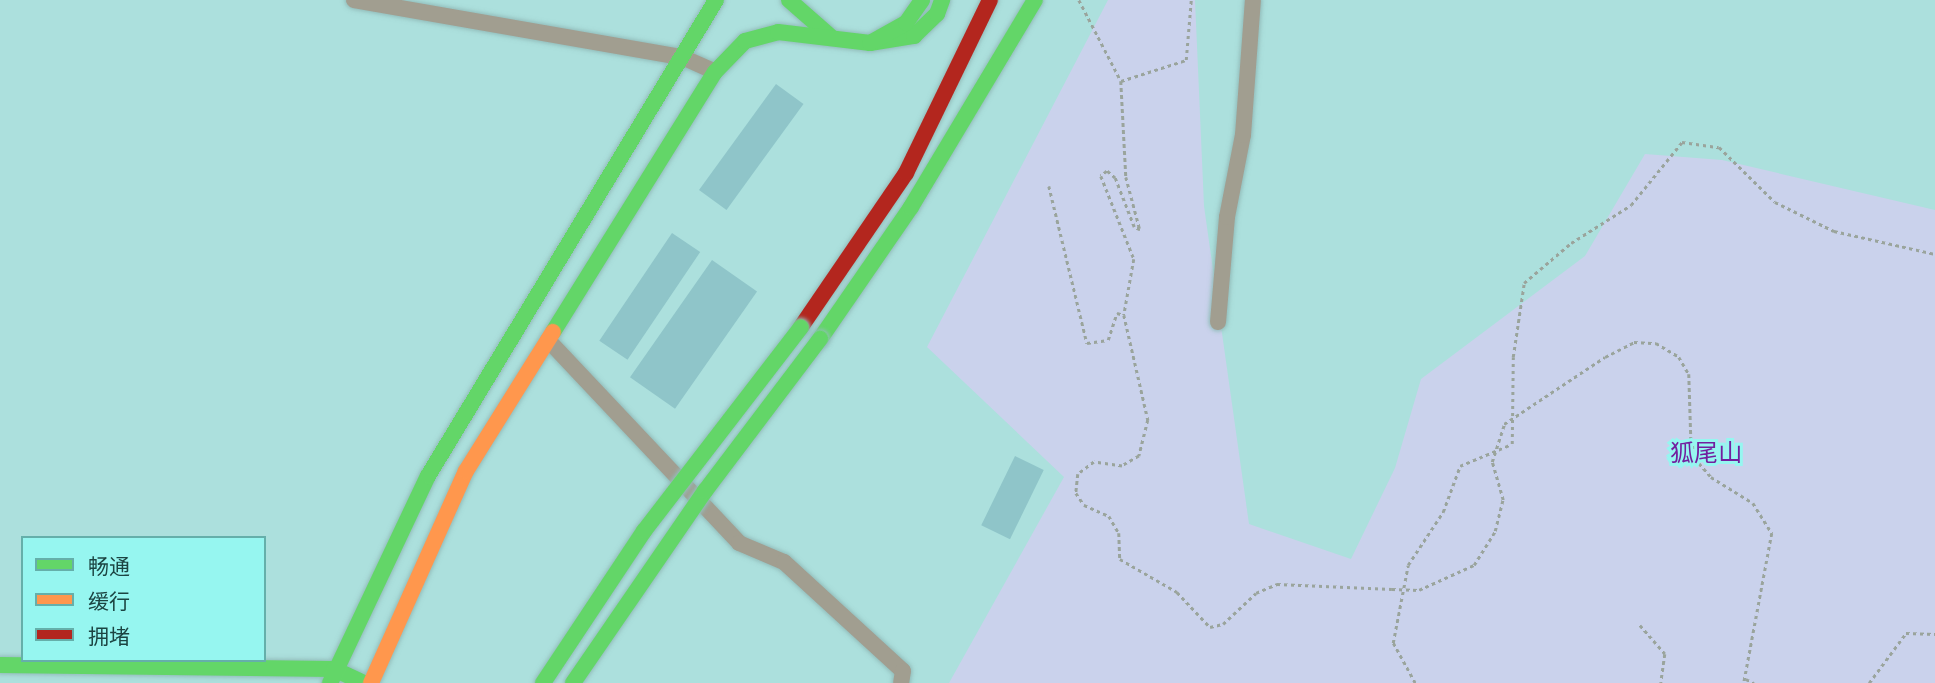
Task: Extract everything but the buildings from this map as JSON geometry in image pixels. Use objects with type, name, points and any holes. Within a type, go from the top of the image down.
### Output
[{"type":"main road","points":[[332,676],[428,476],[716,0]]},
{"type":"main road","points":[[789,0],[830,36]]},
{"type":"main road","points":[[870,43],[906,23],[922,0]]},
{"type":"main road","points":[[371,683],[466,471],[715,72],[745,41],[778,32],[830,36],[870,43],[914,36],[937,14],[942,0]]},
{"type":"main road","points":[[542,683],[644,531],[800,327],[906,173],[990,0]]},
{"type":"main road","points":[[968,109],[1021,0]]},
{"type":"main road","points":[[573,683],[705,491],[820,339],[911,207],[1035,0]]},
{"type":"main road","points":[[0,665],[332,676],[365,683]]},
{"type":"street","points":[[354,0],[682,57],[715,72]]},
{"type":"street","points":[[1218,322],[1227,217],[1243,135],[1253,0]]},
{"type":"street","points":[[548,340],[739,543],[784,562],[903,671],[901,683]]},
{"type":"path","points":[[1079,0],[1121,82],[1126,177],[1140,230],[1134,227],[1115,178],[1107,171],[1101,176],[1134,259],[1124,315],[1148,437],[1139,456],[1122,466],[1094,462],[1078,474],[1076,493],[1084,505],[1109,516],[1119,533],[1120,559],[1152,574],[1210,626],[1223,624],[1256,593],[1277,584],[1419,590],[1474,565],[1495,531],[1503,500],[1492,461],[1504,424],[1605,357],[1634,342],[1656,343],[1679,357],[1689,374],[1691,439],[1699,463],[1711,477],[1753,503],[1772,533],[1745,681],[1754,683]]},
{"type":"path","points":[[1121,82],[1186,60],[1191,0]]},
{"type":"path","points":[[1415,683],[1393,643],[1408,565],[1443,512],[1460,466],[1511,444],[1513,357],[1524,283],[1571,243],[1631,205],[1682,142],[1720,147],[1775,202],[1834,231],[1935,254]]},
{"type":"path","points":[[1049,186],[1087,343],[1108,340],[1117,313],[1124,315]]},
{"type":"path","points":[[1640,625],[1665,654],[1661,683]]},
{"type":"path","points":[[1869,683],[1906,634],[1935,634]]},
{"type":"green space","name":"狐尾山","points":[[1108,0],[1195,0],[1204,206],[1249,524],[1351,559],[1395,468],[1421,379],[1585,256],[1645,154],[1722,160],[1935,210],[1935,683],[949,683],[1064,477],[927,347]]},
{"type":"traffic: fast","points":[[330,683],[428,476],[716,0]]},
{"type":"traffic: fast","points":[[789,0],[830,36]]},
{"type":"traffic: fast","points":[[553,332],[715,72],[745,41],[778,32],[870,43],[906,23],[922,0]]},
{"type":"traffic: fast","points":[[870,43],[914,36],[937,14],[942,0]]},
{"type":"traffic: fast","points":[[820,339],[911,207],[1035,0]]},
{"type":"traffic: fast","points":[[543,683],[644,531],[801,327]]},
{"type":"traffic: fast","points":[[573,683],[705,491],[820,339]]},
{"type":"traffic: fast","points":[[0,665],[334,669],[364,683]]},
{"type":"traffic: slow","points":[[371,683],[466,471],[553,332]]},
{"type":"traffic: jam","points":[[801,327],[906,173],[990,0]]}]
